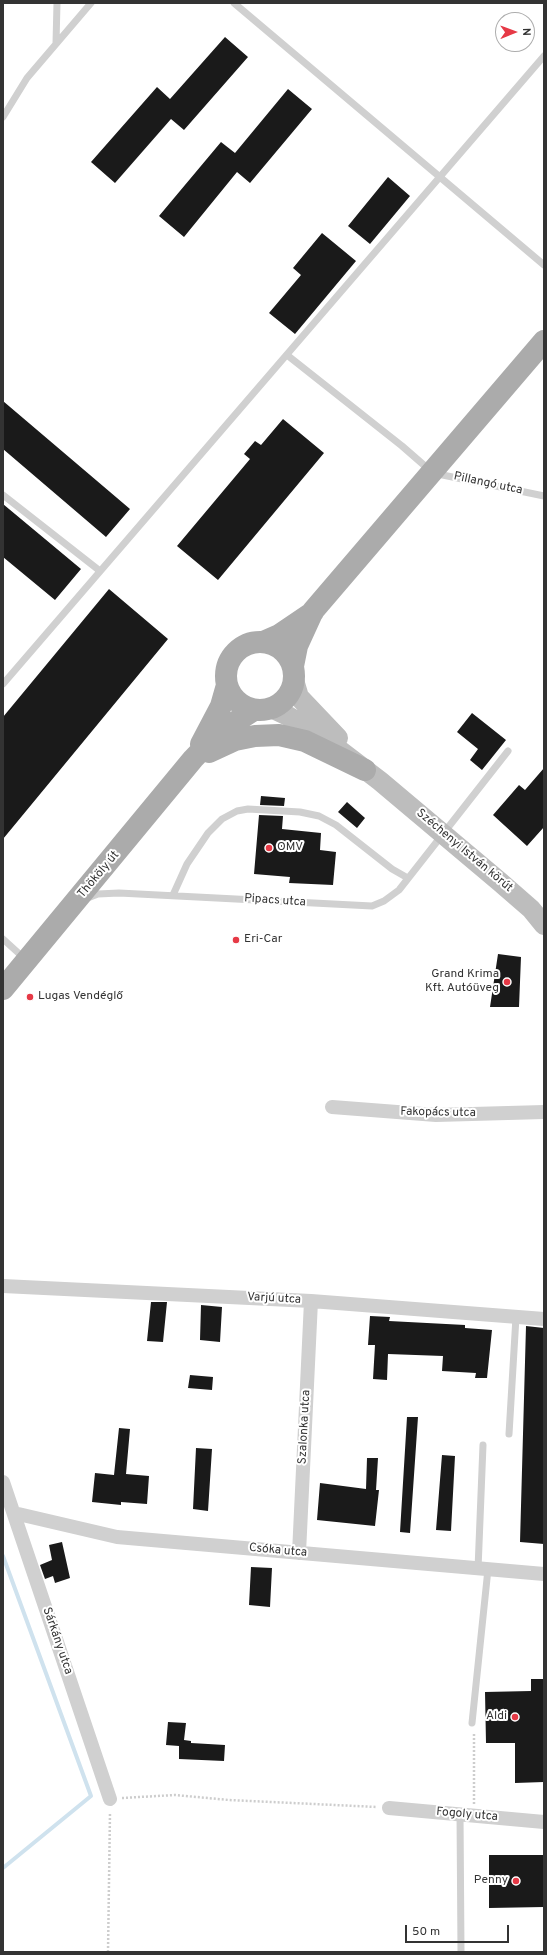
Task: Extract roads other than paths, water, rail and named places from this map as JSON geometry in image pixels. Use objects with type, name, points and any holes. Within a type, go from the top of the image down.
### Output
[{"type":"main road","points":[[313,611],[433,473],[544,341]]},
{"type":"main road","name":"Thököly út","points":[[193,759],[221,706],[227,685],[228,666],[234,654],[245,646],[263,642],[279,635],[313,611]]},
{"type":"main road","name":"Thököly út","points":[[3,989],[193,759],[218,733],[263,709],[282,702],[290,692],[297,646],[313,611]]},
{"type":"main road","points":[[263,642],[276,646],[286,654],[293,673]]},
{"type":"main road","points":[[227,685],[232,694],[239,701],[263,709]]},
{"type":"main road","points":[[193,759],[235,740],[255,736],[279,735],[305,741],[373,776]]},
{"type":"street","name":"Széchenyi István körút","points":[[293,673],[299,697],[373,776]]},
{"type":"street","name":"Széchenyi István körút","points":[[263,709],[288,716],[325,739],[443,833],[531,909],[544,924]]},
{"type":"street","name":"Fakopács utca","points":[[332,1107],[436,1115],[544,1112]]},
{"type":"street","name":"Varjú utca","points":[[3,1286],[311,1301],[544,1319]]},
{"type":"street","name":"Szalonka utca","points":[[299,1553],[311,1301]]},
{"type":"street","name":"Sárkány utca","points":[[3,1482],[110,1799]]},
{"type":"street","name":"Csóka utca","points":[[14,1513],[117,1537],[544,1574]]},
{"type":"street","name":"Fogoly utca","points":[[389,1808],[544,1822]]},
{"type":"lane","points":[[56,43],[57,3]]},
{"type":"lane","points":[[3,117],[27,78],[91,3]]},
{"type":"lane","points":[[234,3],[544,265]]},
{"type":"lane","points":[[3,684],[544,56]]},
{"type":"lane","points":[[287,354],[402,446],[433,473]]},
{"type":"lane","name":"Pillangó utca","points":[[433,473],[544,496]]},
{"type":"lane","points":[[3,495],[100,571]]},
{"type":"lane","name":"Pipacs utca","points":[[75,902],[98,894],[173,895],[372,906],[384,901],[398,890],[508,751]]},
{"type":"lane","points":[[173,895],[187,864],[208,833],[222,819],[237,811],[248,809],[300,812],[319,816],[336,825],[392,869],[406,878]]},
{"type":"lane","points":[[3,939],[27,961]]},
{"type":"lane","points":[[509,1434],[516,1317]]},
{"type":"lane","points":[[472,1723],[483,1569],[483,1445]]},
{"type":"lane","points":[[461,1952],[466,1814]]},
{"type":"waterway","points":[[3,1556],[91,1796],[3,1868]]},
{"type":"place","name":"OMV","points":[[269,848]]},
{"type":"place","name":"Eri-Car","points":[[236,940]]},
{"type":"place","name":"Grand Krima Kft. Autóüveg","points":[[507,982]]},
{"type":"place","name":"Lugas Vendéglő","points":[[30,997]]},
{"type":"place","name":"Aldi","points":[[515,1717]]},
{"type":"place","name":"Penny","points":[[516,1881]]}]
